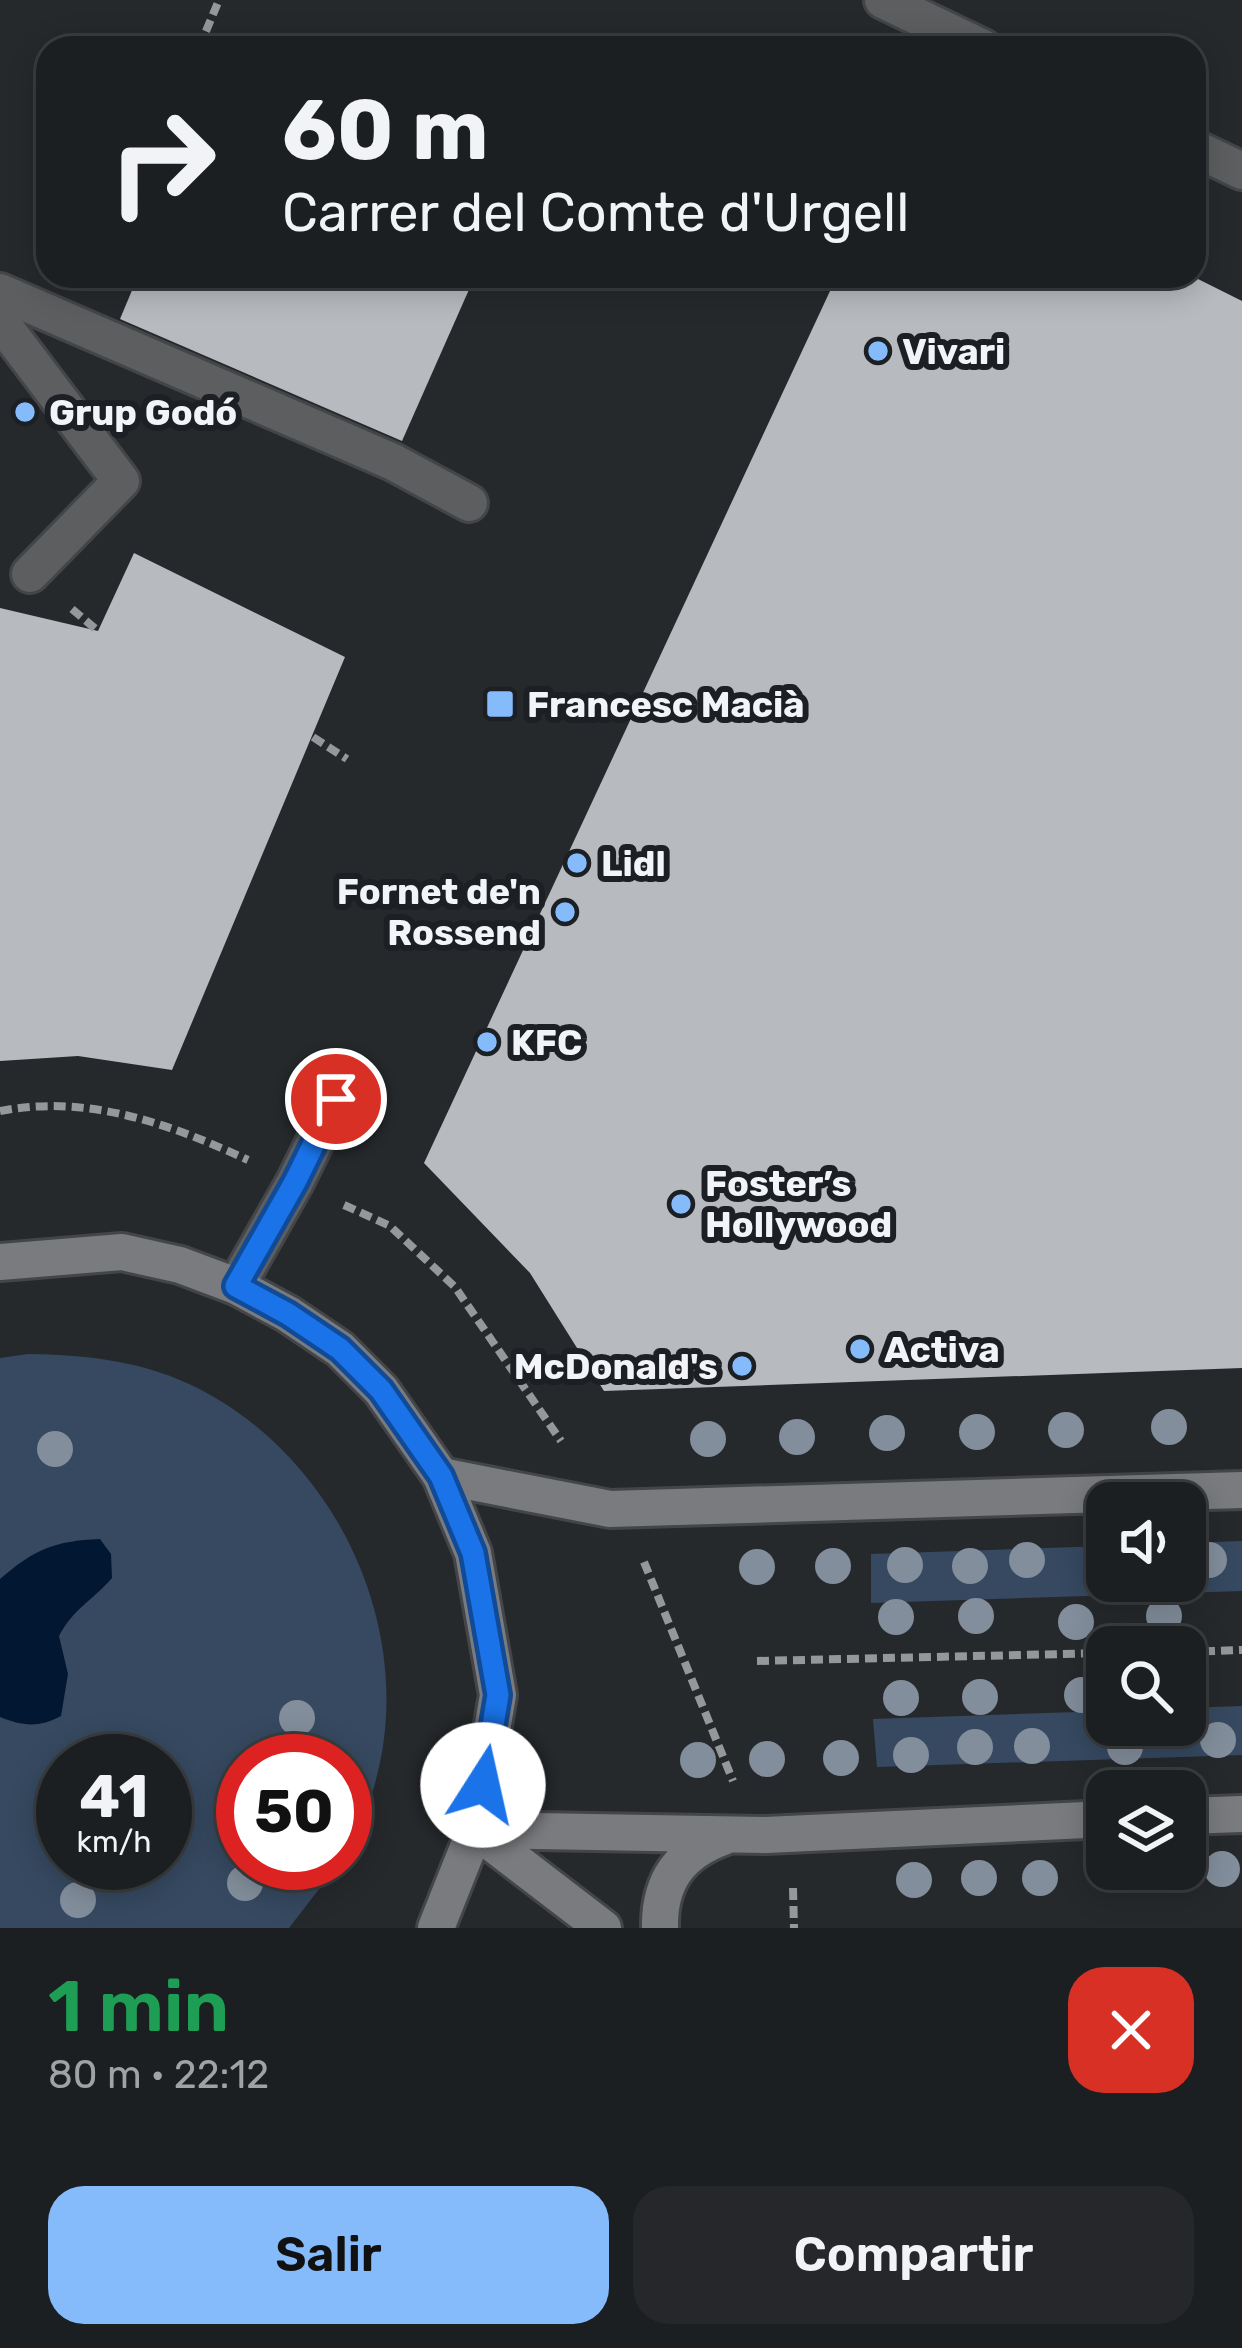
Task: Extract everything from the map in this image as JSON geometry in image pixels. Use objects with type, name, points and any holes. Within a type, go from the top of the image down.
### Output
[{"type":"main road","points":[[0,1262],[122,1252],[181,1265],[236,1286],[340,1349],[381,1390],[441,1476],[473,1553],[498,1695],[475,1830],[440,1926]]},
{"type":"main road","points":[[441,1476],[610,1509],[1242,1490]]},
{"type":"main road","points":[[1206,1815],[1242,1814]]},
{"type":"main road","points":[[475,1830],[738,1835],[1086,1820]]},
{"type":"main road","points":[[475,1830],[603,1928]]},
{"type":"main road","points":[[660,1928],[665,1885],[675,1867],[706,1844],[738,1835]]},
{"type":"street","points":[[883,0],[958,36]]},
{"type":"street","points":[[1206,154],[1242,171]]},
{"type":"street","points":[[0,292],[393,462],[469,503]]},
{"type":"street","points":[[0,321],[121,482],[30,574]]},
{"type":"street","points":[[236,1286],[336,1099]]},
{"type":"path","points":[[204,36],[219,0]]},
{"type":"path","points":[[313,737],[346,759]]},
{"type":"path","points":[[0,1112],[106,1109],[208,1141]]},
{"type":"path","points":[[390,1226],[455,1287],[565,1447]]},
{"type":"path","points":[[643,1559],[726,1771]]},
{"type":"path","points":[[1206,1651],[1242,1650]]},
{"type":"path","points":[[757,1660],[1086,1653]]},
{"type":"path","points":[[793,1882],[794,1928]]},
{"type":"shaded area","points":[[69,1356],[150,1369],[189,1384],[248,1420],[298,1467],[338,1524],[367,1586],[383,1653],[386,1721],[373,1789],[372,1734],[216,1734],[216,1890],[318,1890],[289,1928],[0,1928],[0,1358]]},
{"type":"shaded area","points":[[100,1539],[111,1554],[112,1578],[59,1636],[68,1674],[61,1716],[30,1724],[0,1717],[0,1579],[46,1549]]},
{"type":"shaded area","points":[[1242,1541],[1242,1591],[1206,1592],[1206,1542]]},
{"type":"shaded area","points":[[1086,1547],[1086,1596],[871,1603],[871,1554]]},
{"type":"shaded area","points":[[1242,1706],[1242,1755],[877,1767],[873,1719],[1086,1712],[1086,1746],[1206,1746],[1206,1707]]},
{"type":"building","points":[[1206,283],[1242,301],[1242,1368],[604,1391],[530,1273],[424,1163],[831,288],[1206,288]]},
{"type":"building","points":[[133,288],[470,288],[402,441],[120,319]]},
{"type":"building","points":[[134,553],[345,657],[172,1070],[78,1056],[0,1061],[0,608],[98,631]]},
{"type":"place","name":"Vivari","points":[[878,351]]},
{"type":"place","name":"Grup Godó","points":[[25,412]]},
{"type":"place","name":"Francesc Macià","points":[[500,704]]},
{"type":"place","name":"Lidl","points":[[577,863]]},
{"type":"place","name":"Fornet de'n Rossend","points":[[565,912]]},
{"type":"place","name":"KFC","points":[[487,1042]]},
{"type":"place","name":"Foster’s Hollywood","points":[[681,1204]]},
{"type":"place","name":"Activa","points":[[860,1349]]},
{"type":"place","name":"McDonald's","points":[[742,1366]]},
{"type":"route","points":[[336,1099],[236,1286],[340,1349],[381,1390],[441,1476],[473,1553],[498,1695],[483,1785]]}]
